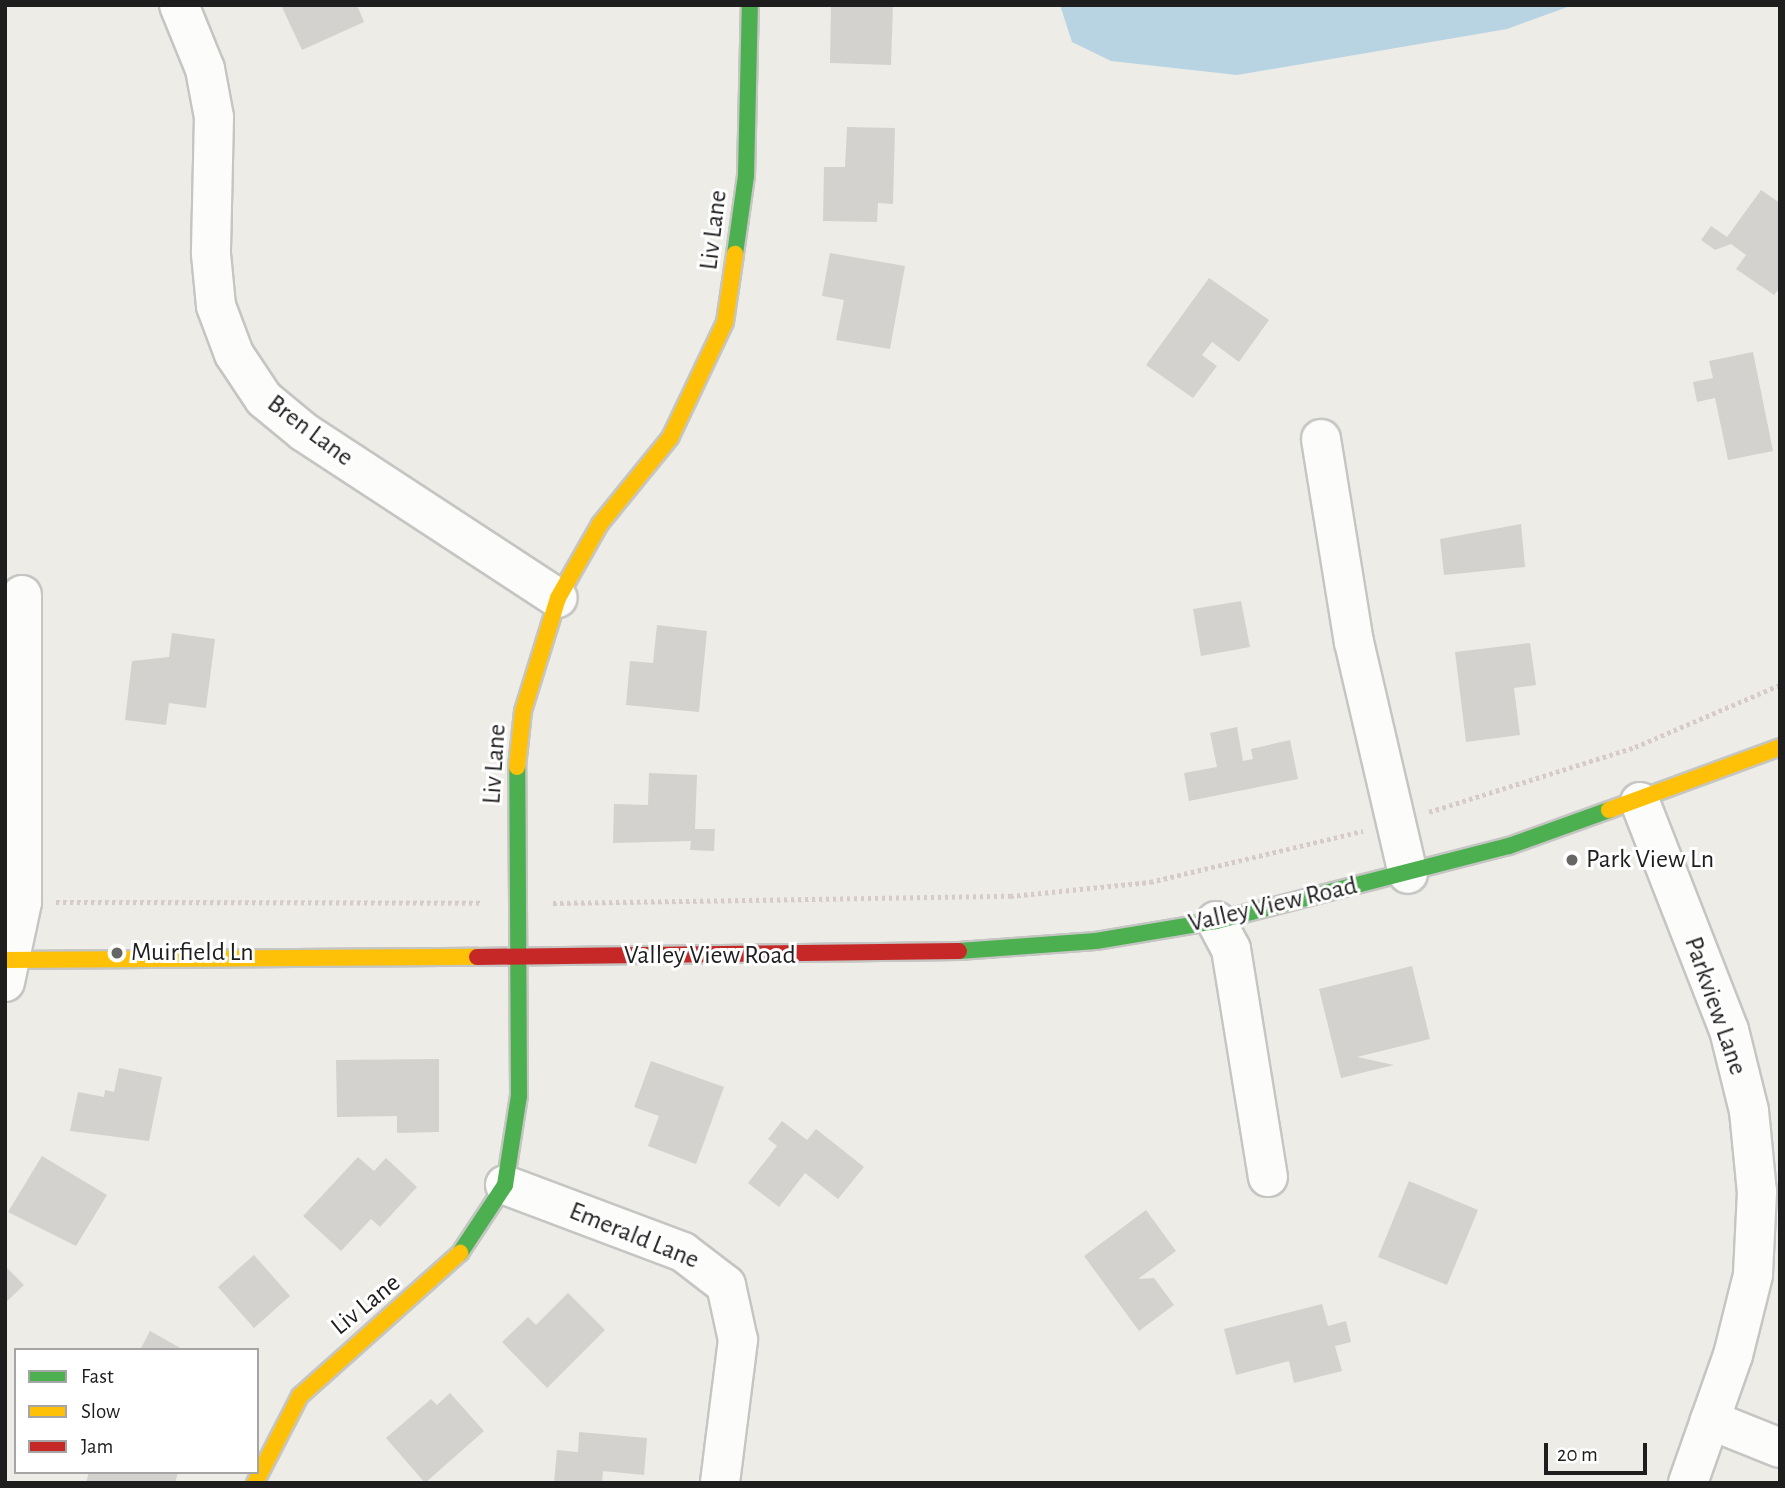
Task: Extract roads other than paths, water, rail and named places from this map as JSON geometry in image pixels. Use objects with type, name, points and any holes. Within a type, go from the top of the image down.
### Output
[{"type":"street","name":"Bren Lane","points":[[179,5],[205,69],[214,117],[211,254],[216,306],[234,354],[264,399],[304,432],[558,598]]},
{"type":"street","name":"Liv Lane","points":[[259,1474],[300,1396],[470,1244],[505,1185],[517,1124],[521,957],[515,787],[523,711],[558,598],[600,524],[670,439],[724,322],[746,176],[750,5]]},
{"type":"street","points":[[1321,439],[1354,642],[1408,874]]},
{"type":"street","points":[[7,967],[22,901],[22,595]]},
{"type":"street","name":"Valley View Road","points":[[7,967],[1010,951],[1216,921],[1408,874],[1640,802],[1780,747]]},
{"type":"street","name":"Parkview Lane","points":[[1640,802],[1729,1030],[1749,1111],[1757,1192],[1753,1275],[1710,1420],[1688,1483]]},
{"type":"street","points":[[1216,921],[1231,950],[1268,1177]]},
{"type":"street","name":"Emerald Lane","points":[[505,1185],[684,1252],[726,1285],[738,1340],[720,1483]]},
{"type":"street","points":[[1710,1420],[1780,1448]]},
{"type":"water","points":[[1060,5],[1573,5],[1507,29],[1237,75],[1111,61],[1072,42]]},
{"type":"place","name":"Park View Ln","points":[[1572,860]]},
{"type":"place","name":"Muirfield Ln","points":[[117,953]]}]
